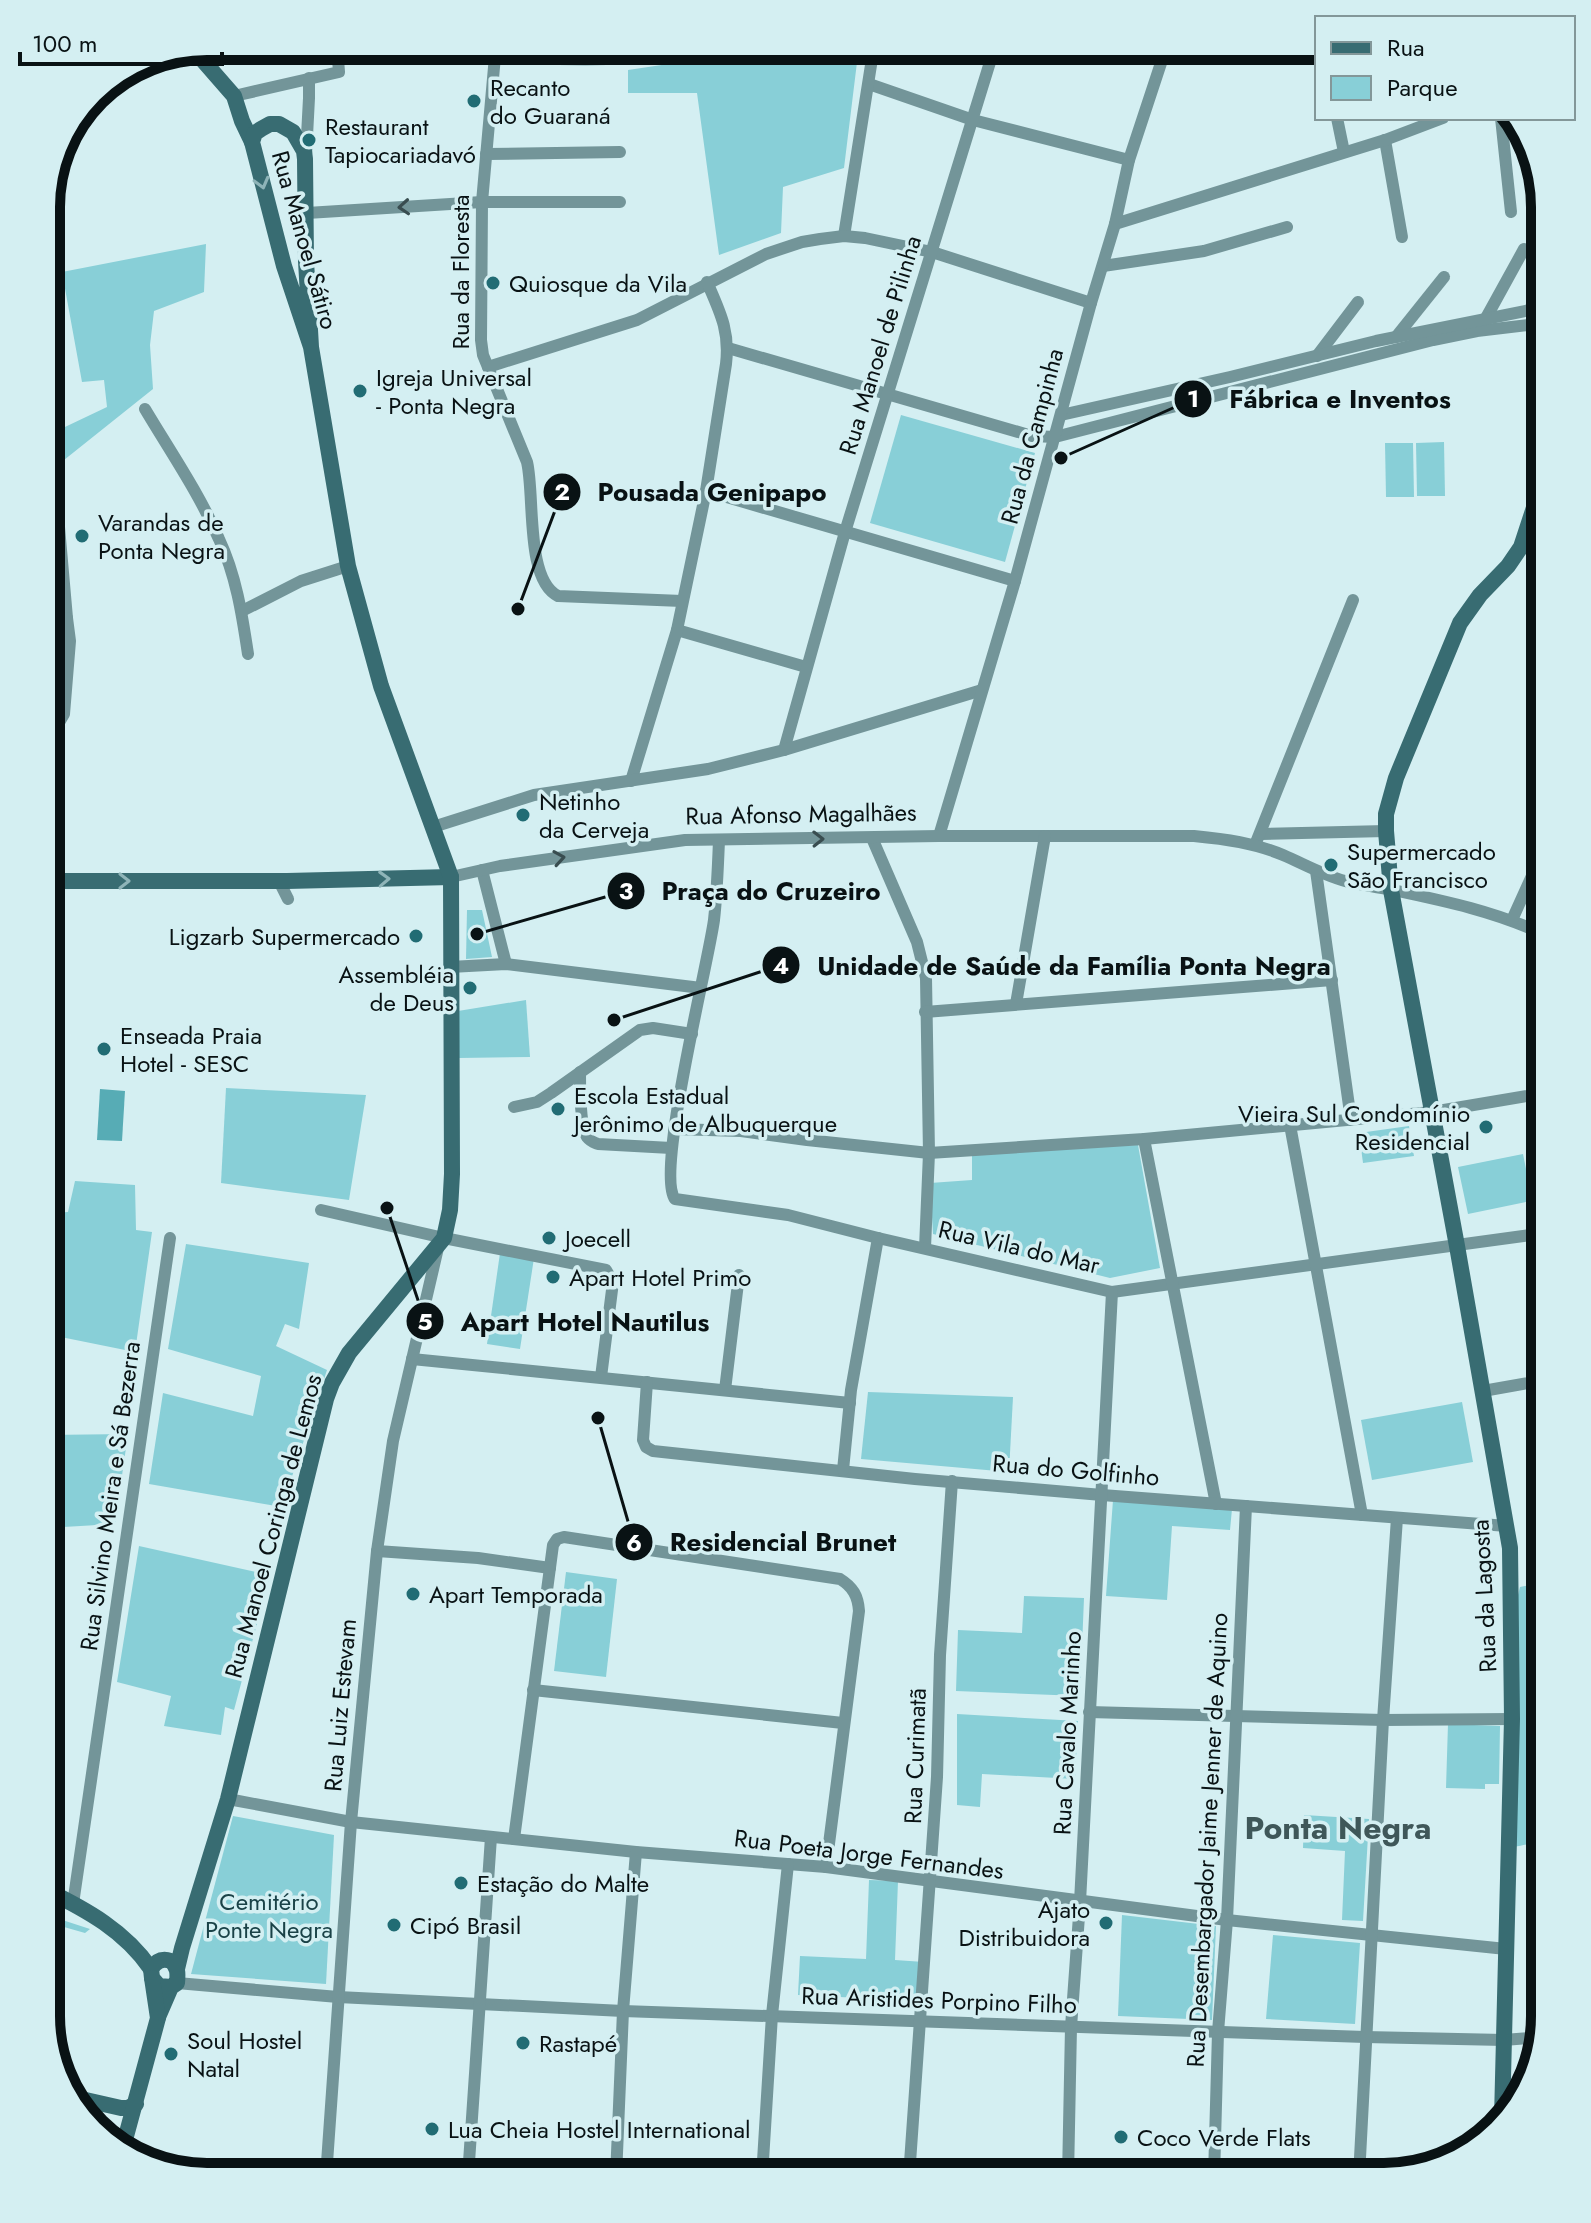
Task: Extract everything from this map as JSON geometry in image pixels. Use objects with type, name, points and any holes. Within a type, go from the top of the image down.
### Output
[{"type":"street","points":[[203,60],[234,96],[252,142]]},
{"type":"street","points":[[234,96],[339,72],[338,60]]},
{"type":"street","name":"Rua da Floresta","points":[[494,60],[482,202],[481,340],[483,355],[527,462],[531,479],[534,546],[542,578],[546,587],[558,596],[682,601]]},
{"type":"street","points":[[844,236],[872,60]]},
{"type":"street","name":"Rua Manoel de Pilinha","points":[[784,750],[845,532],[991,60]]},
{"type":"street","name":"Rua da Campinha","points":[[939,836],[1015,581],[1115,224],[1129,160],[1162,60]]},
{"type":"street","name":"Rua Manoel Sátiro","points":[[309,78],[305,159],[311,347]]},
{"type":"street","points":[[869,84],[973,120],[1129,160]]},
{"type":"street","points":[[1337,120],[1344,152]]},
{"type":"street","points":[[1115,224],[1385,140],[1438,120]]},
{"type":"street","points":[[1501,120],[1511,212]]},
{"type":"street","name":"Rua Manoel Sátiro","points":[[305,159],[299,140],[293,132],[279,124],[270,124],[255,133],[252,142],[284,266],[311,347]]},
{"type":"street","points":[[1385,140],[1402,237]]},
{"type":"street","points":[[486,154],[620,152]]},
{"type":"street","points":[[307,213],[482,202],[620,202]]},
{"type":"street","points":[[1103,266],[1204,251],[1287,227]]},
{"type":"street","points":[[488,367],[637,320],[707,282],[784,247],[844,236],[932,252],[1091,303]]},
{"type":"street","points":[[1486,318],[1524,249]]},
{"type":"street","points":[[1396,337],[1444,277]]},
{"type":"street","points":[[631,781],[677,630],[706,491],[728,348],[725,322],[707,282]]},
{"type":"street","points":[[1317,356],[1358,302]]},
{"type":"street","points":[[1061,415],[1396,337],[1531,310]]},
{"type":"street","points":[[728,348],[1032,436],[1055,437],[1433,340],[1531,325]]},
{"type":"street","name":"Rua Manoel Coringa de Lemos","points":[[158,2018],[228,1799],[332,1383],[349,1353],[441,1241],[450,1210],[451,877],[381,686],[348,566],[311,347]]},
{"type":"street","points":[[145,409],[208,515],[220,541],[232,571],[242,611],[248,654]]},
{"type":"street","points":[[706,491],[1015,581]]},
{"type":"street","name":"Rua da Lagosta","points":[[1502,2103],[1512,1719],[1512,1580],[1507,1526],[1391,890],[1386,814],[1396,778],[1454,635],[1468,609],[1508,566],[1521,547],[1531,517]]},
{"type":"street","points":[[60,538],[70,641],[64,714],[60,721]]},
{"type":"street","points":[[242,611],[301,581],[348,566]]},
{"type":"street","points":[[1258,840],[1353,600]]},
{"type":"street","points":[[60,628],[67,618]]},
{"type":"street","points":[[677,630],[806,667]]},
{"type":"street","points":[[433,827],[534,795],[708,769],[784,750],[982,690]]},
{"type":"street","name":"Rua Afonso Magalhães","points":[[60,881],[451,877],[668,841],[939,836],[1194,836],[1258,840],[1386,831]]},
{"type":"street","points":[[1016,1004],[1045,836]]},
{"type":"street","points":[[872,838],[917,942],[926,978],[929,1153],[925,1248]]},
{"type":"street","points":[[580,1072],[585,1132],[589,1140],[598,1144],[671,1148],[714,919],[719,840]]},
{"type":"street","name":"Rua Afonso Magalhães","points":[[1258,840],[1316,871],[1346,881],[1482,910],[1531,929]]},
{"type":"street","points":[[482,870],[506,964]]},
{"type":"street","points":[[1316,871],[1351,1120]]},
{"type":"street","points":[[1512,920],[1531,878]]},
{"type":"street","points":[[279,881],[288,899]]},
{"type":"street","points":[[450,967],[506,964],[701,988]]},
{"type":"street","points":[[925,1012],[1332,980]]},
{"type":"street","points":[[514,1107],[537,1102],[644,1029],[692,1034]]},
{"type":"street","points":[[674,1129],[741,1131],[929,1153],[1144,1139],[1351,1120],[1432,1112],[1531,1095]]},
{"type":"street","points":[[1290,1125],[1362,1515]]},
{"type":"street","points":[[1144,1139],[1216,1504]]},
{"type":"street","name":"Rua Vila do Mar","points":[[671,1148],[670,1191],[675,1199],[788,1215],[1112,1292],[1531,1235]]},
{"type":"street","points":[[321,1210],[441,1241],[610,1273],[613,1282],[601,1377]]},
{"type":"street","name":"Rua Silvino Meira e Sá Bezerra","points":[[73,1904],[170,1238]]},
{"type":"street","points":[[843,1470],[850,1403],[878,1238]]},
{"type":"street","name":"Rua Luiz Estevam","points":[[327,2163],[351,1822],[377,1551],[393,1441],[441,1241]]},
{"type":"street","points":[[725,1390],[739,1275]]},
{"type":"street","name":"Rua Cavalo Marinho","points":[[1068,2163],[1071,2027],[1112,1292]]},
{"type":"street","points":[[412,1359],[850,1403]]},
{"type":"street","name":"Rua do Golfinho","points":[[647,1382],[644,1443],[653,1451],[1102,1495],[1507,1526]]},
{"type":"street","points":[[1483,1391],[1531,1382]]},
{"type":"street","name":"Rua Curimatã","points":[[910,2163],[937,1777],[940,1655],[952,1481]]},
{"type":"street","name":"Rua Desembargador Jaime Jenner de Aquino","points":[[1214,2163],[1218,2032],[1238,1716],[1246,1506]]},
{"type":"street","points":[[1360,2163],[1397,1518]]},
{"type":"street","points":[[514,1839],[550,1568],[555,1541],[564,1537],[840,1579],[850,1585],[859,1611],[826,1867]]},
{"type":"street","points":[[377,1551],[478,1558],[550,1568]]},
{"type":"street","points":[[533,1690],[843,1723]]},
{"type":"street","points":[[1089,1712],[1383,1720],[1512,1719]]},
{"type":"street","name":"Rua Poeta Jorge Fernandes","points":[[228,1799],[351,1822],[636,1852],[826,1867],[1227,1920],[1506,1949]]},
{"type":"street","points":[[469,2163],[491,1837]]},
{"type":"street","points":[[617,2163],[623,2011],[636,1852]]},
{"type":"street","points":[[763,2163],[772,2015],[788,1864]]},
{"type":"street","points":[[60,1897],[108,1924],[141,1954],[152,1973],[159,1986],[173,1975],[157,1961],[152,1973],[158,2018],[126,2138]]},
{"type":"street","name":"Rua Aristides Porpino Filho","points":[[173,1975],[338,1997],[479,2005],[1365,2037],[1529,2038]]},
{"type":"street","points":[[87,2100],[121,2108],[136,2104]]},
{"type":"green space","points":[[696,60],[857,60],[844,168],[783,187],[781,233],[719,255],[697,93],[628,93],[628,70]]},
{"type":"green space","points":[[206,244],[204,292],[154,311],[150,345],[153,389],[60,463],[60,429],[107,407],[104,380],[82,382],[62,272]]},
{"type":"green space","points":[[901,415],[1035,453],[1005,562],[870,523]]},
{"type":"green space","points":[[1444,442],[1445,496],[1417,496],[1416,443]]},
{"type":"green space","points":[[1385,443],[1413,443],[1414,497],[1386,497]]},
{"type":"green space","points":[[467,910],[482,910],[492,957],[466,959]]},
{"type":"green space","points":[[526,1000],[530,1057],[459,1058],[458,1011]]},
{"type":"green space","points":[[226,1088],[366,1095],[349,1200],[221,1183]]},
{"type":"green space","points":[[1409,1126],[1414,1156],[1363,1163],[1359,1133]]},
{"type":"green space","points":[[1138,1145],[1160,1268],[1110,1278],[933,1234],[930,1183],[972,1180],[972,1152]]},
{"type":"green space","points":[[1523,1154],[1527,1174],[1531,1173],[1531,1201],[1468,1214],[1458,1167]]},
{"type":"green space","points":[[75,1181],[135,1185],[136,1230],[152,1232],[135,1352],[60,1337],[60,1212],[68,1212]]},
{"type":"green space","points":[[186,1244],[309,1263],[299,1329],[285,1324],[276,1346],[327,1370],[282,1507],[149,1484],[163,1393],[253,1416],[261,1376],[168,1349]]},
{"type":"green space","points":[[500,1253],[534,1258],[520,1349],[487,1344]]},
{"type":"green space","points":[[868,1392],[1013,1397],[1009,1472],[861,1459]]},
{"type":"green space","points":[[1462,1402],[1473,1462],[1372,1480],[1361,1420]]},
{"type":"green space","points":[[128,1434],[115,1524],[60,1527],[60,1435]]},
{"type":"green space","points":[[1113,1500],[1232,1509],[1230,1530],[1172,1526],[1167,1600],[1106,1596]]},
{"type":"green space","points":[[139,1546],[270,1575],[234,1710],[225,1707],[221,1735],[164,1726],[171,1696],[117,1682]]},
{"type":"green space","points":[[566,1572],[617,1579],[606,1677],[554,1671]]},
{"type":"green space","points":[[1531,1585],[1531,1843],[1514,1847],[1518,1595],[1520,1587]]},
{"type":"green space","points":[[1024,1596],[1084,1598],[1080,1696],[956,1691],[958,1630],[1022,1633]]},
{"type":"green space","points":[[957,1714],[1078,1721],[1075,1779],[982,1774],[980,1807],[957,1805]]},
{"type":"green space","points":[[1448,1724],[1500,1726],[1499,1784],[1485,1784],[1485,1789],[1446,1788]]},
{"type":"green space","points":[[1304,1815],[1369,1819],[1363,1921],[1342,1920],[1345,1851],[1303,1848]]},
{"type":"green space","name":"Cemitério Ponte Negra","points":[[233,1816],[334,1835],[326,1984],[191,1974]]},
{"type":"green space","points":[[869,1880],[898,1881],[895,1960],[924,1962],[922,2001],[798,1995],[800,1956],[866,1959]]},
{"type":"green space","points":[[1122,1915],[1216,1926],[1212,2020],[1118,2016]]},
{"type":"green space","points":[[60,1919],[90,1929],[85,1933],[64,1927],[60,1942]]},
{"type":"green space","points":[[1273,1935],[1360,1943],[1355,2024],[1266,2019]]},
{"type":"shaded area","points":[[100,1089],[125,1091],[122,1141],[97,1140]]},
{"type":"place","name":"Recanto do Guaraná","points":[[474,101]]},
{"type":"place","name":"Restaurant Tapiocariadavó","points":[[309,140]]},
{"type":"place","name":"Quiosque da Vila","points":[[493,283]]},
{"type":"place","name":"Igreja Universal - Ponta Negra","points":[[360,391]]},
{"type":"place","name":"Fábrica e Inventos","points":[[1061,458]]},
{"type":"place","name":"Varandas de Ponta Negra","points":[[82,536]]},
{"type":"place","name":"Pousada Genipapo","points":[[518,609]]},
{"type":"place","name":"Netinho da Cerveja","points":[[523,815]]},
{"type":"place","name":"Supermercado São Francisco","points":[[1331,865]]},
{"type":"place","name":"Praça do Cruzeiro","points":[[477,934]]},
{"type":"place","name":"Ligzarb Supermercado","points":[[416,936]]},
{"type":"place","name":"Assembléia de Deus","points":[[470,988]]},
{"type":"place","name":"Unidade de Saúde da Família Ponta Negra","points":[[614,1020]]},
{"type":"place","name":"Enseada Praia Hotel - SESC","points":[[104,1049]]},
{"type":"place","name":"Escola Estadual Jerônimo de Albuquerque","points":[[558,1109]]},
{"type":"place","name":"Vieira Sul Condomínio Residencial","points":[[1486,1127]]},
{"type":"place","name":"Apart Hotel Nautilus","points":[[387,1208]]},
{"type":"place","name":"Joecell","points":[[549,1238]]},
{"type":"place","name":"Apart Hotel Primo","points":[[553,1277]]},
{"type":"place","name":"Residencial Brunet","points":[[598,1418]]},
{"type":"place","name":"Apart Temporada","points":[[413,1594]]},
{"type":"place","name":"Estação do Malte","points":[[461,1883]]},
{"type":"place","name":"Ajato Distribuidora","points":[[1106,1923]]},
{"type":"place","name":"Cipó Brasil","points":[[394,1925]]},
{"type":"place","name":"Rastapé","points":[[523,2043]]},
{"type":"place","name":"Soul Hostel Natal","points":[[171,2054]]},
{"type":"place","name":"Lua Cheia Hostel International","points":[[432,2129]]},
{"type":"place","name":"Coco Verde Flats","points":[[1121,2137]]},
{"type":"district","name":"Ponta Negra","points":[[1338,1828]]}]
